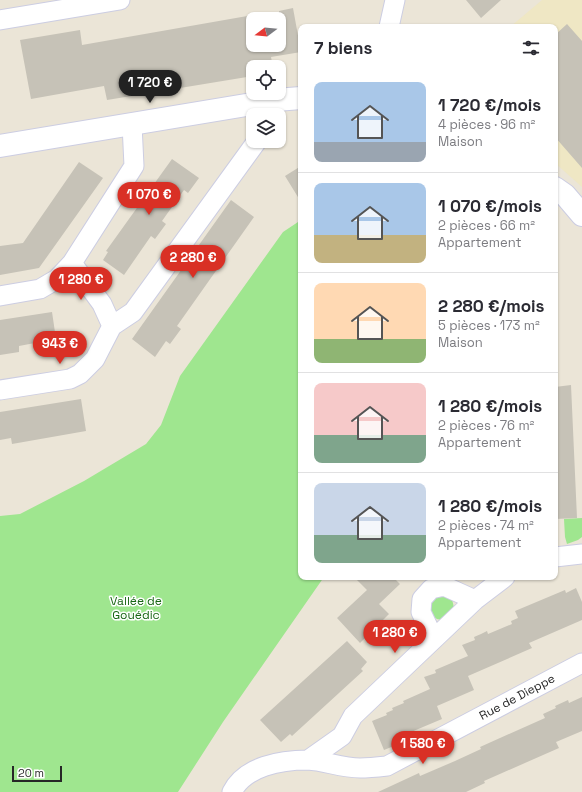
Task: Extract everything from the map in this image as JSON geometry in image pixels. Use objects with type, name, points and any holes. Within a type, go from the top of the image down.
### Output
[{"type":"street","points":[[0,20],[120,0]]},
{"type":"street","points":[[390,24],[395,0]]},
{"type":"street","points":[[0,146],[132,124],[275,107],[298,99]]},
{"type":"street","points":[[0,296],[40,289],[57,279],[72,263],[134,166],[132,124]]},
{"type":"street","points":[[0,390],[70,379],[80,374],[95,360],[112,326],[133,312],[252,148]]},
{"type":"street","points":[[558,190],[565,195],[582,215]]},
{"type":"street","points":[[72,263],[102,304],[112,326]]},
{"type":"street","points":[[558,557],[582,554]]},
{"type":"street","points":[[308,760],[342,736],[353,716],[475,600],[501,580]]},
{"type":"street","points":[[434,639],[421,612],[422,599],[427,592],[437,586],[444,586],[475,600]]},
{"type":"street","name":"Rue de Dieppe","points":[[232,792],[237,782],[258,768],[278,764],[308,760],[359,768],[387,766],[582,663]]},
{"type":"shaded area","points":[[542,0],[582,0],[582,187],[558,166],[558,24],[514,24]]},
{"type":"green space","name":"Vallée de Gouédic","points":[[298,222],[298,580],[322,580],[223,722],[178,792],[0,792],[0,516],[20,514],[84,481],[146,444],[161,425],[180,376],[283,232]]},
{"type":"green space","points":[[582,518],[582,537],[567,544],[564,519]]},
{"type":"green space","points":[[437,594],[452,599],[454,608],[442,620],[437,619],[430,614],[428,602]]},
{"type":"building","points":[[466,0],[501,0],[481,18]]},
{"type":"building","points":[[293,8],[298,36],[298,52],[271,57],[272,60],[246,60],[246,77],[107,100],[104,86],[31,99],[20,40],[80,30],[82,45],[246,16],[246,52],[286,52],[286,12],[279,12]]},
{"type":"building","points":[[567,24],[582,41],[582,168],[558,140],[558,32]]},
{"type":"building","points":[[172,159],[199,178],[188,193],[184,190],[162,221],[166,224],[155,239],[151,236],[124,275],[103,260],[108,252],[106,251]]},
{"type":"building","points":[[79,162],[103,178],[39,268],[0,275],[0,246],[23,243]]},
{"type":"building","points":[[298,168],[298,197],[285,176]]},
{"type":"building","points":[[231,200],[254,217],[177,326],[181,329],[170,344],[166,341],[155,357],[132,339]]},
{"type":"building","points":[[52,312],[56,339],[19,346],[19,352],[0,355],[0,320]]},
{"type":"building","points":[[571,385],[577,518],[558,519],[558,387]]},
{"type":"building","points":[[81,399],[86,431],[12,444],[11,438],[0,440],[0,412]]},
{"type":"building","points":[[357,580],[396,580],[400,584],[379,604],[389,614],[360,643],[337,618],[367,590]]},
{"type":"building","points":[[576,588],[582,602],[582,620],[529,643],[532,648],[468,676],[474,690],[437,706],[442,719],[404,735],[406,741],[384,750],[372,721],[387,715],[386,713],[393,710],[392,708],[404,703],[403,701],[430,689],[424,677],[436,673],[435,670],[468,656],[462,645],[475,640],[474,637],[487,631],[488,634],[512,624],[511,621],[518,618],[515,611],[565,590],[566,593]]},
{"type":"building","points":[[347,641],[367,662],[361,669],[363,671],[292,736],[290,734],[281,742],[260,720]]},
{"type":"building","points":[[582,697],[582,731],[556,742],[559,748],[484,781],[485,783],[466,792],[378,792],[419,773],[420,776],[481,749],[480,747],[545,718],[543,714],[556,708],[555,706],[568,700],[569,703]]}]
